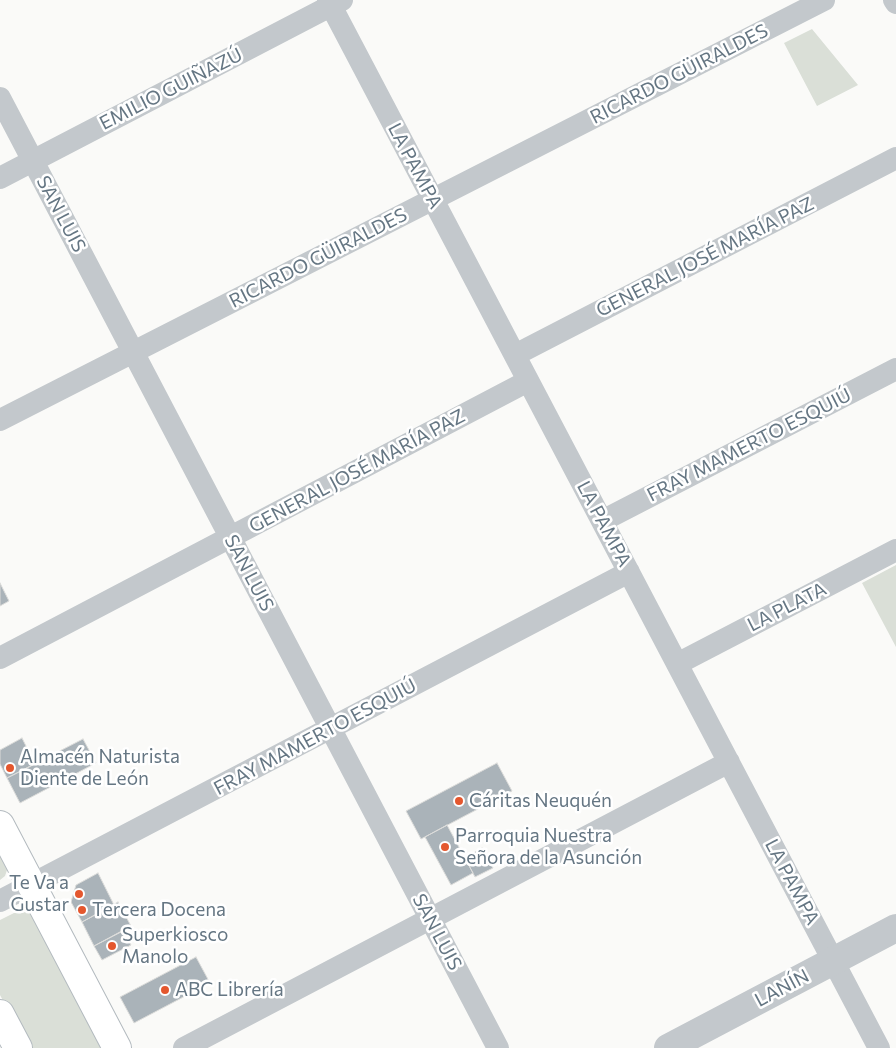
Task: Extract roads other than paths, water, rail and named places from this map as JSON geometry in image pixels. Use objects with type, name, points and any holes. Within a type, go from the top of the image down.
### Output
[{"type":"main road","points":[[0,825],[117,1048]]},
{"type":"main road","points":[[0,1014],[18,1048]]},
{"type":"street","name":"RICARDO GÜIRALDES","points":[[0,420],[824,0]]},
{"type":"street","name":"LA PAMPA","points":[[333,2],[433,200],[880,1048]]},
{"type":"street","name":"EMILIO GUIÑAZÚ","points":[[0,178],[333,2]]},
{"type":"street","name":"SAN LUIS","points":[[0,98],[498,1048]]},
{"type":"street","name":"GENERAL JOSÉ MARÍA PAZ","points":[[515,355],[896,158]]},
{"type":"street","name":"FRAY MAMERTO ESQUIÚ","points":[[602,522],[896,369]]},
{"type":"street","name":"GENERAL JOSÉ MARÍA PAZ","points":[[0,658],[528,381]]},
{"type":"street","name":"LA PLATA","points":[[677,664],[896,550]]},
{"type":"street","name":"FRAY MAMERTO ESQUIÚ","points":[[0,901],[629,572]]},
{"type":"street","points":[[184,1048],[729,762]]},
{"type":"street","name":"LANÍN","points":[[668,1048],[896,928]]},
{"type":"place","name":"Almacén Naturista Diente de León","points":[[10,768]]},
{"type":"place","name":"Cáritas Neuquén","points":[[459,801]]},
{"type":"place","name":"Parroquia Nuestra Señora de la Asunción","points":[[445,847]]},
{"type":"place","name":"Te Va a Gustar","points":[[79,894]]},
{"type":"place","name":"Tercera Docena","points":[[82,910]]},
{"type":"place","name":"Superkiosco Manolo","points":[[112,946]]},
{"type":"place","name":"ABC Librería","points":[[165,990]]}]
